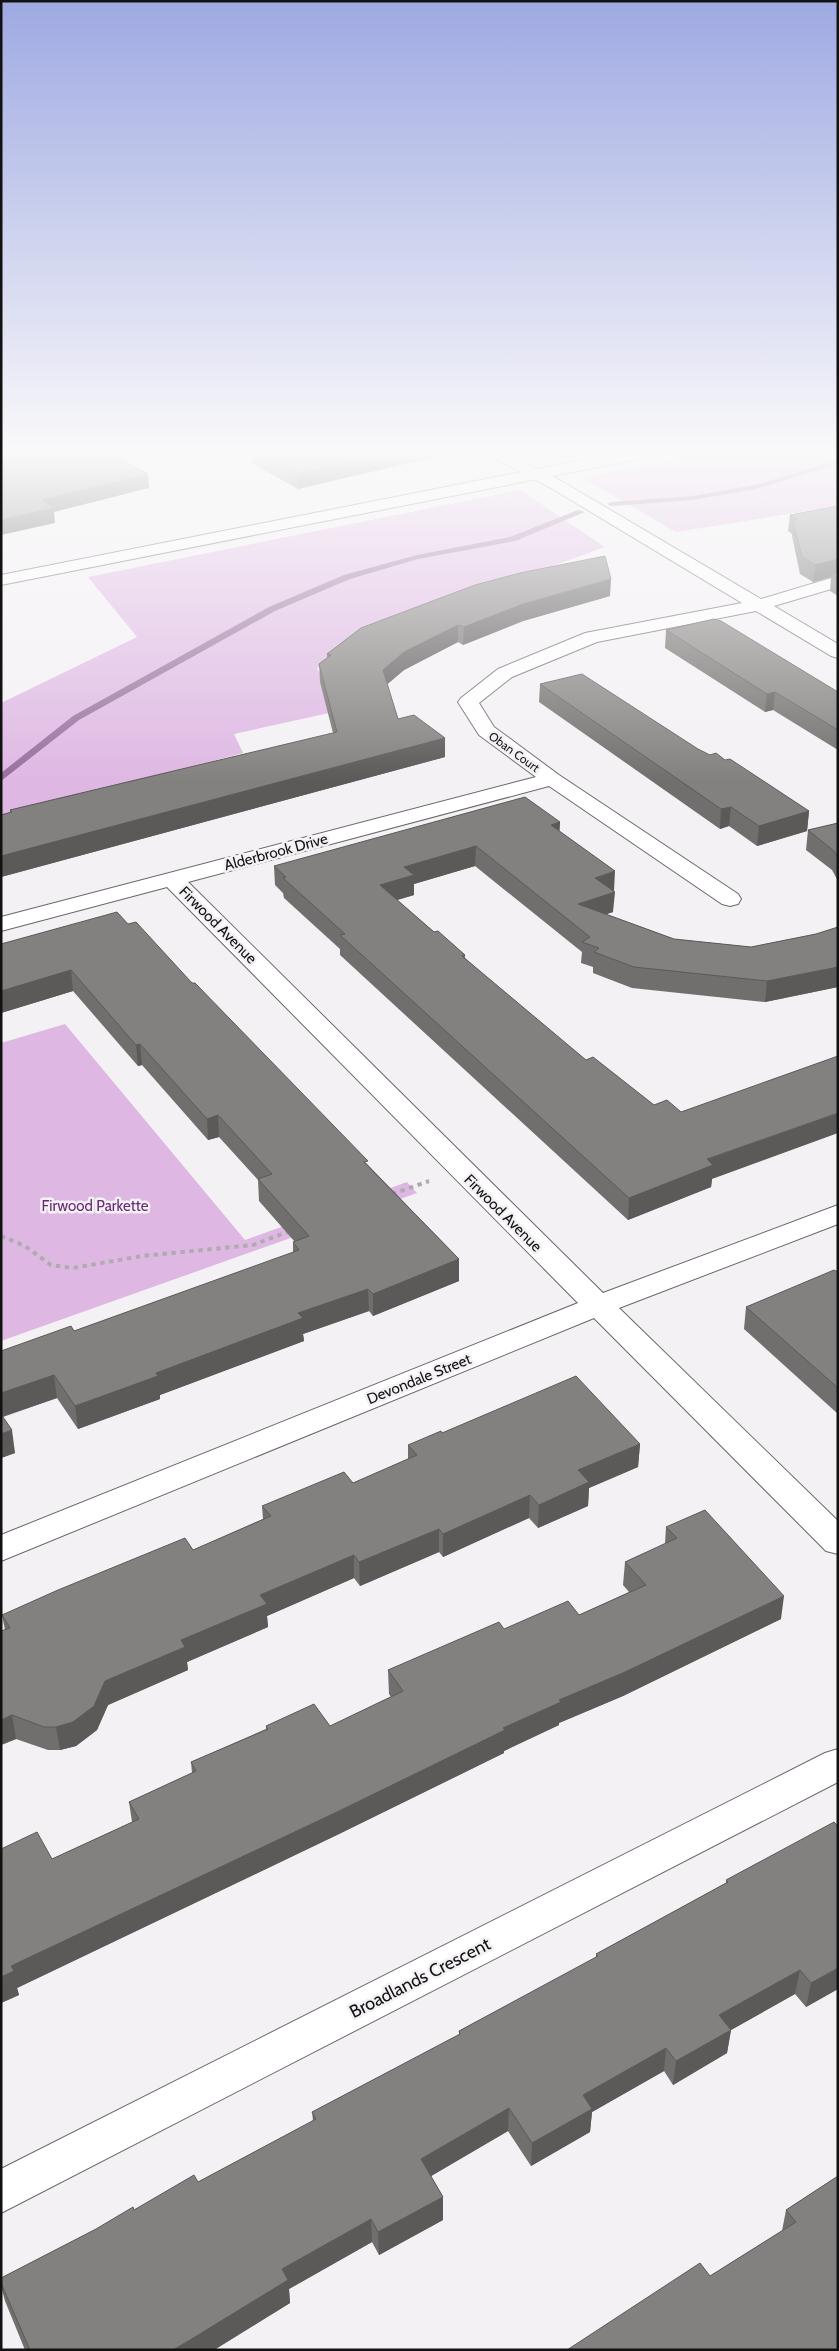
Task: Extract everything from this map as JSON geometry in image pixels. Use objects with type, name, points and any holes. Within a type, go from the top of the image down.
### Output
[{"type":"street","points":[[1,580],[98,561]]},
{"type":"street","points":[[684,561],[838,652]]},
{"type":"street","points":[[759,605],[838,582]]},
{"type":"street","name":"Oban Court","points":[[730,899],[552,779],[486,731],[468,702],[505,673],[592,637],[759,605]]},
{"type":"street","name":"Alderbrook Drive","points":[[1,924],[552,779]]},
{"type":"street","name":"Firwood Avenue","points":[[172,879],[597,1306],[838,1542]]},
{"type":"street","name":"Devondale Street","points":[[1,1549],[597,1306],[838,1214]]},
{"type":"street","name":"Broadlands Crescent","points":[[1,2192],[838,1764]]},
{"type":"path","points":[[388,1196],[460,1169]]},
{"type":"path","points":[[1,1236],[25,1246],[51,1265],[73,1268],[142,1256],[253,1245],[298,1228]]},
{"type":"green space","points":[[169,561],[567,561],[384,627],[317,668],[338,711],[234,734],[243,753],[1,817],[1,703],[137,637],[88,577]]},
{"type":"green space","name":"Firwood Parkette","points":[[65,1024],[245,1240],[407,1182],[417,1193],[1,1341],[1,1043]]},
{"type":"building","points":[[581,561],[606,561],[611,579],[523,604],[464,627],[458,625],[404,652],[383,670],[398,719],[414,715],[445,738],[1,856],[1,815],[12,812],[10,810],[337,732],[319,664],[331,655],[327,654],[361,628],[475,585],[520,573]]},
{"type":"building","points":[[808,561],[831,561],[815,565]]},
{"type":"building","points":[[714,619],[721,621],[838,692],[838,730],[775,692],[767,694],[666,630]]},
{"type":"building","points":[[582,674],[698,749],[710,755],[716,753],[725,760],[730,759],[809,811],[759,826],[731,807],[721,809],[540,684]]},
{"type":"building","points":[[525,797],[560,822],[551,825],[615,871],[595,878],[615,892],[578,904],[674,939],[751,947],[816,934],[838,927],[838,967],[767,981],[634,967],[594,952],[599,948],[582,942],[590,937],[476,846],[404,867],[414,875],[380,885],[434,932],[438,931],[465,955],[462,956],[586,1060],[593,1057],[654,1105],[667,1100],[681,1112],[838,1056],[838,1113],[707,1159],[713,1165],[629,1198],[340,935],[345,934],[283,878],[286,877],[274,866]]},
{"type":"building","points":[[838,823],[838,857],[834,851],[808,830]]},
{"type":"building","points":[[117,912],[128,924],[136,922],[192,983],[195,983],[368,1161],[364,1162],[459,1259],[373,1294],[368,1289],[298,1313],[303,1318],[156,1373],[158,1376],[75,1406],[54,1375],[1,1393],[1,1351],[71,1326],[74,1331],[299,1250],[293,1242],[309,1236],[258,1179],[272,1174],[218,1115],[207,1119],[140,1044],[136,1045],[71,970],[1,991],[1,944]]},
{"type":"building","points":[[834,1270],[838,1272],[838,1388],[746,1307]]},
{"type":"building","points":[[576,1376],[640,1444],[578,1470],[589,1482],[539,1505],[530,1495],[443,1534],[439,1529],[359,1562],[354,1555],[260,1595],[267,1604],[181,1640],[185,1647],[105,1681],[94,1706],[73,1722],[56,1727],[44,1727],[12,1715],[1,1720],[1,1631],[10,1628],[2,1615],[185,1538],[193,1550],[271,1516],[262,1506],[344,1472],[353,1483],[417,1455],[408,1445],[441,1431],[442,1433]]},
{"type":"building","points":[[1,1414],[12,1430],[1,1434]]},
{"type":"building","points":[[705,1510],[784,1596],[625,1672],[559,1700],[561,1702],[503,1728],[505,1730],[339,1811],[11,1966],[14,1971],[1,1977],[1,1849],[37,1832],[52,1859],[139,1819],[129,1802],[196,1771],[191,1762],[268,1729],[266,1726],[314,1704],[330,1726],[403,1691],[388,1670],[499,1622],[504,1629],[568,1601],[579,1615],[646,1585],[625,1562],[677,1538],[666,1527]]},
{"type":"building","points":[[834,1822],[838,1824],[838,1968],[811,1983],[800,1970],[719,2015],[731,2030],[676,2061],[666,2048],[583,2095],[592,2109],[532,2143],[509,2108],[421,2159],[443,2197],[378,2232],[371,2219],[282,2269],[288,2280],[173,2350],[30,2350],[1,2283],[1,2278],[96,2229],[133,2207],[134,2210],[194,2175],[198,2182],[316,2119],[312,2112],[460,2034],[459,2031],[598,1956],[596,1954],[728,1882],[726,1880]]},
{"type":"building","points":[[838,2176],[838,2350],[567,2350],[700,2263],[710,2276],[796,2222],[786,2210]]},
{"type":"waterway","points":[[1,778],[76,718],[272,609],[347,577],[404,561]]}]
